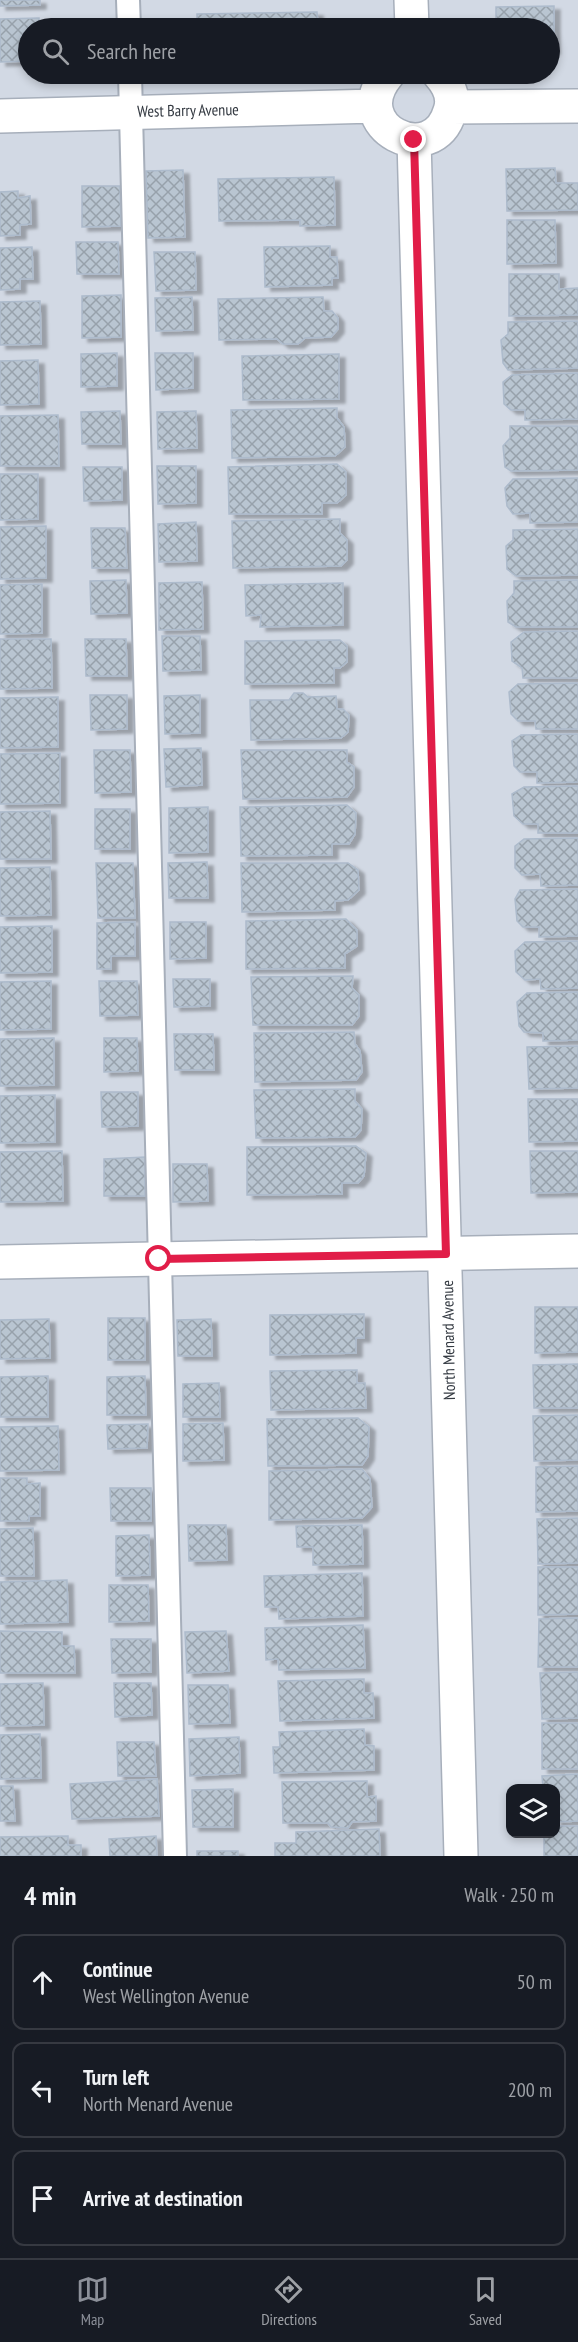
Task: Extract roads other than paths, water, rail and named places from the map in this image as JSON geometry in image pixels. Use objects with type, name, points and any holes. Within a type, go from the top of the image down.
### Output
[{"type":"street","points":[[411,0],[412,18]]},
{"type":"street","points":[[380,84],[376,93],[375,106],[379,118],[385,128],[406,140],[431,137],[441,129],[452,107],[451,93],[447,84]]},
{"type":"street","name":"West Barry Avenue","points":[[0,116],[375,106]]},
{"type":"street","points":[[452,107],[578,106]]},
{"type":"street","name":"North Menard Avenue","points":[[414,140],[461,1856]]},
{"type":"street","points":[[0,1262],[578,1251]]},
{"type":"lane","points":[[128,0],[129,18]]},
{"type":"lane","points":[[130,84],[175,1856]]}]
